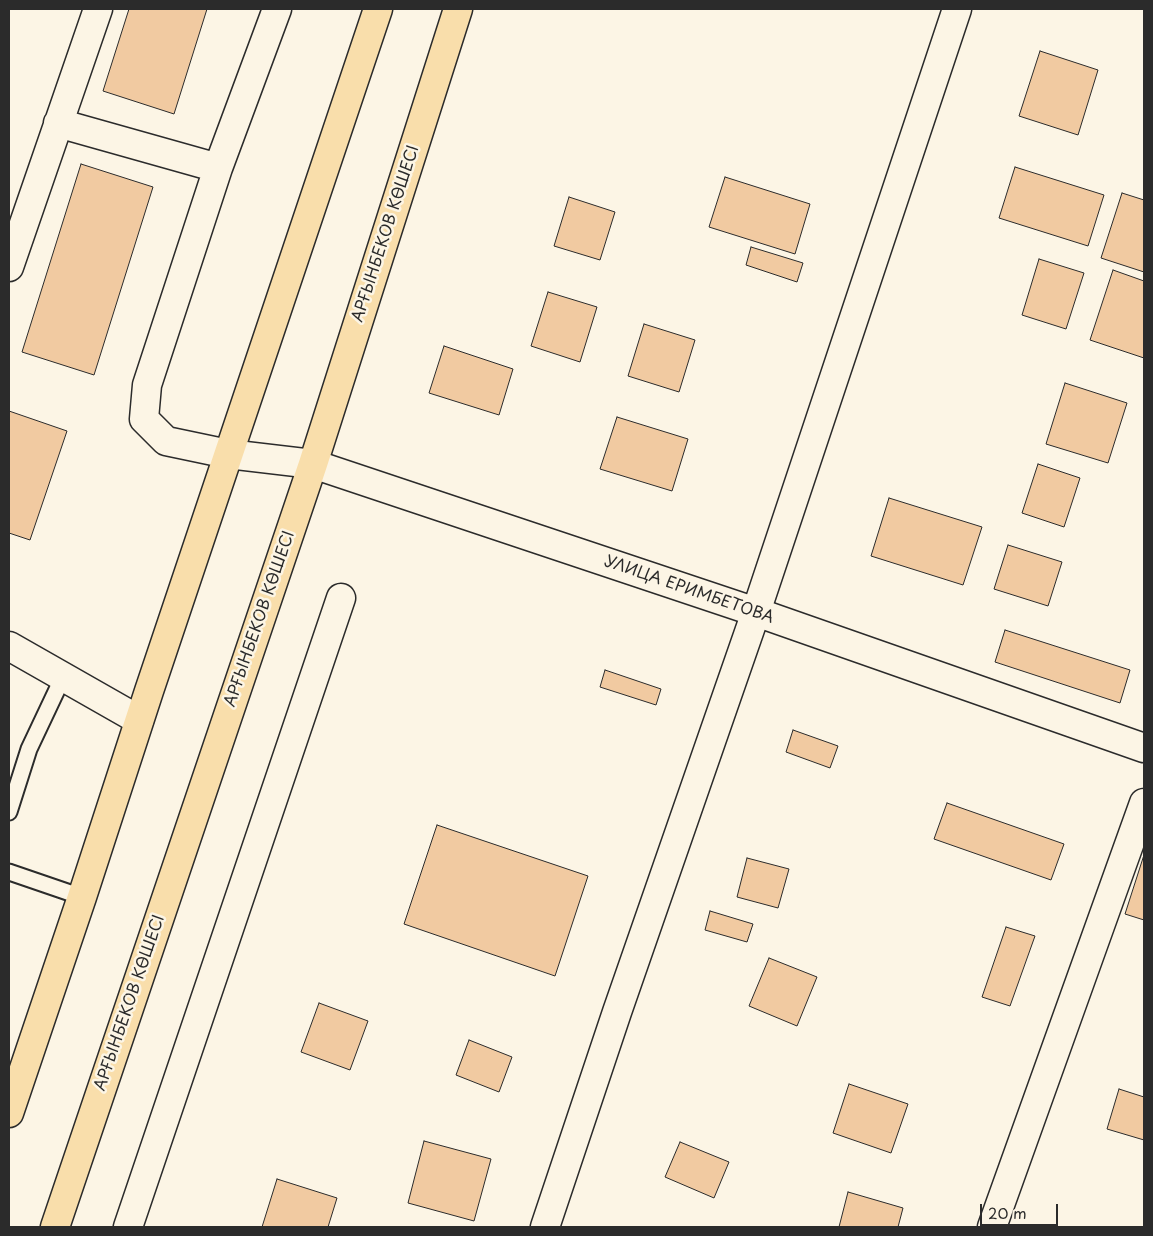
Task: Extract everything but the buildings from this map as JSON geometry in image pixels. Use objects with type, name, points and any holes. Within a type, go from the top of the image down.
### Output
[{"type":"main road","points":[[9,1113],[378,9]]},
{"type":"main road","name":"АРҒЫНБЕКОВ КӨШЕСІ","points":[[55,1227],[313,464],[458,9]]},
{"type":"street","points":[[9,267],[98,9]]},
{"type":"street","name":"УЛИЦА ЕРИМБЕТОВА","points":[[277,9],[218,168],[147,384],[144,419],[166,442],[228,454],[313,464],[756,612],[1144,748]]},
{"type":"street","points":[[545,1227],[620,1002],[756,612],[957,9]]},
{"type":"street","points":[[58,123],[218,168]]},
{"type":"street","points":[[128,1227],[341,598]]},
{"type":"street","points":[[9,646],[139,720]]},
{"type":"street","points":[[992,1227],[1144,803]]},
{"type":"lane","points":[[9,812],[29,748],[63,677]]},
{"type":"lane","points":[[9,872],[82,897]]}]
